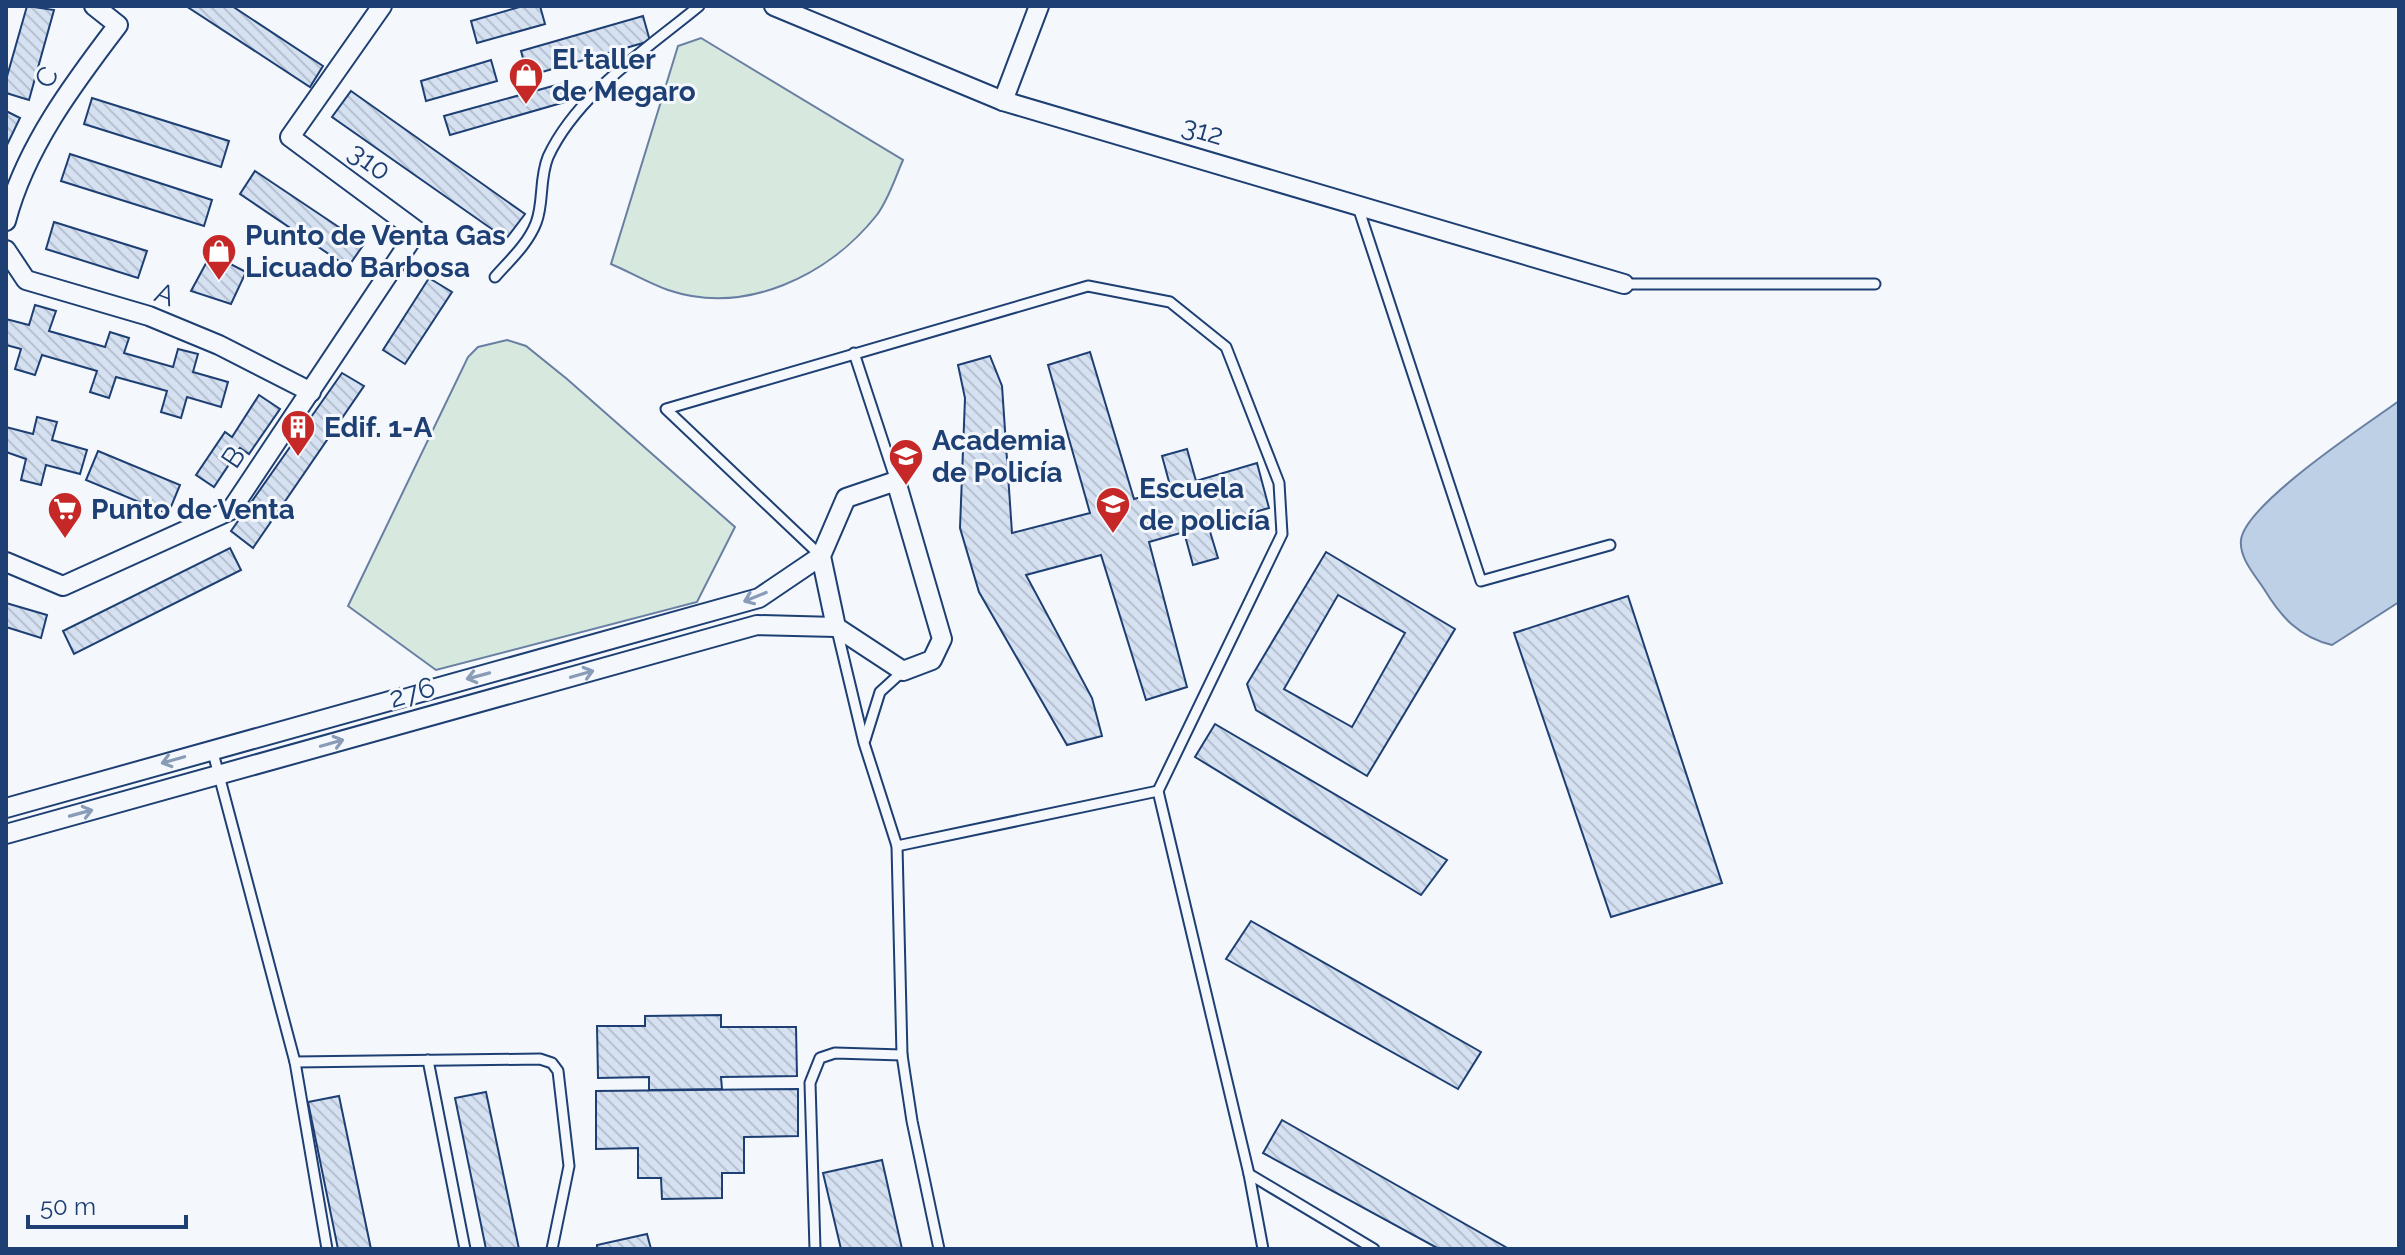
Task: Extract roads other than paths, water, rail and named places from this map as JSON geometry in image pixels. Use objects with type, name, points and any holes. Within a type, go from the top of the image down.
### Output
[{"type":"street","name":"C","points":[[9,202],[71,86],[118,25],[94,6]]},
{"type":"street","name":"310","points":[[382,6],[290,137],[417,231]]},
{"type":"street","name":"312","points":[[774,6],[1003,101],[1624,284]]},
{"type":"street","points":[[1003,101],[1039,6]]},
{"type":"street","points":[[6,221],[9,202]]},
{"type":"street","name":"B","points":[[6,562],[63,586],[231,510],[417,231]]},
{"type":"street","name":"A","points":[[6,250],[26,280],[149,316],[219,345],[311,392]]},
{"type":"street","points":[[896,481],[942,639],[932,660],[903,671],[836,627],[821,556],[846,498],[896,481]]},
{"type":"street","name":"276","points":[[6,808],[759,598],[821,556]]},
{"type":"street","name":"276","points":[[6,834],[757,625],[836,627]]},
{"type":"lane","points":[[495,277],[537,222],[541,182],[548,157],[572,120],[609,82],[699,6]]},
{"type":"lane","points":[[1357,205],[1481,581],[1610,545]]},
{"type":"lane","points":[[1624,284],[1875,284]]},
{"type":"lane","points":[[821,556],[666,409],[1088,286],[1170,302],[1226,347],[1279,483],[1282,534],[1158,791],[1249,1174],[1263,1249]]},
{"type":"lane","points":[[854,353],[896,481]]},
{"type":"lane","points":[[836,627],[864,743],[897,846],[902,1055],[912,1121],[939,1249]]},
{"type":"lane","points":[[864,743],[880,692],[903,671]]},
{"type":"lane","points":[[212,749],[295,1062],[327,1249]]},
{"type":"lane","points":[[897,846],[1158,791]]},
{"type":"lane","points":[[815,1249],[810,1083],[814,1070],[820,1058],[835,1053],[902,1055]]},
{"type":"lane","points":[[295,1062],[540,1059],[552,1063],[558,1071],[569,1166],[552,1249]]},
{"type":"lane","points":[[428,1060],[465,1249]]},
{"type":"lane","points":[[1249,1174],[1374,1249]]},
{"type":"water","points":[[2399,401],[2399,602],[2332,645],[2310,637],[2284,617],[2248,566],[2242,553],[2241,540],[2263,506],[2284,486]]},
{"type":"place","name":"El taller de Megaro","points":[[526,106]]},
{"type":"place","name":"Punto de Venta Gas Licuado Barbosa","points":[[219,282]]},
{"type":"place","name":"Edif. 1-A","points":[[298,458]]},
{"type":"place","name":"Academia de Policía","points":[[906,487]]},
{"type":"place","name":"Escuela de policía","points":[[1113,535]]},
{"type":"place","name":"Punto de Venta","points":[[65,540]]}]
